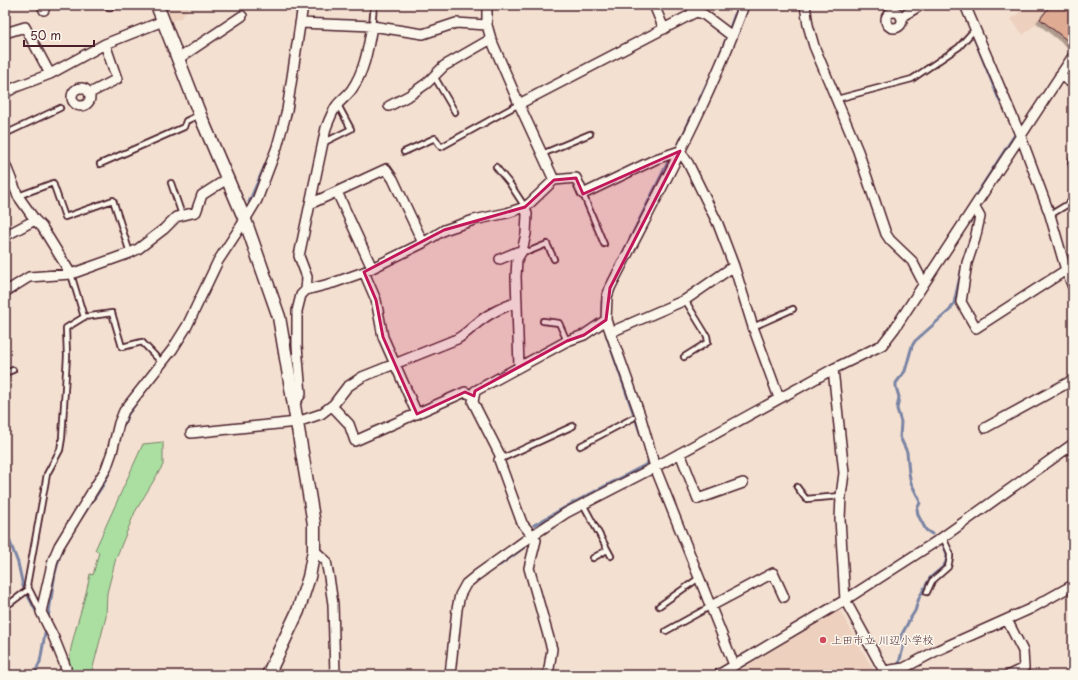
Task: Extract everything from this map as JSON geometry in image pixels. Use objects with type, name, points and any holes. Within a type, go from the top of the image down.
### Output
[{"type":"street","points":[[157,5],[200,115],[245,220],[279,317],[314,524],[314,550],[309,577],[298,611],[268,675]]},
{"type":"street","points":[[63,675],[66,668],[54,638],[44,619],[53,560],[106,469],[124,411],[172,350],[187,326],[218,260],[257,200],[278,147],[287,110],[303,5]]},
{"type":"street","points":[[487,5],[487,25],[492,39],[519,104],[554,180]]},
{"type":"street","points":[[654,5],[664,29]]},
{"type":"street","points":[[689,5],[696,12],[703,14],[732,36]]},
{"type":"street","points":[[734,665],[655,467],[606,320],[607,297],[610,288],[680,151],[732,36],[743,5]]},
{"type":"street","points":[[805,5],[808,25],[814,46],[838,99],[858,151],[886,234],[890,240],[912,261],[924,284]]},
{"type":"street","points":[[901,17],[921,5]]},
{"type":"street","points":[[965,5],[972,32],[1021,136],[1050,215],[1066,270],[1073,287]]},
{"type":"street","points":[[519,104],[696,12]]},
{"type":"street","points":[[178,59],[242,16]]},
{"type":"street","points":[[5,93],[16,87],[50,74],[105,44],[163,20]]},
{"type":"street","points":[[300,23],[372,26],[423,34],[456,23],[487,25]]},
{"type":"street","points":[[306,290],[307,277],[299,256],[323,143],[330,117],[338,104],[352,90],[358,79],[367,55],[372,26]]},
{"type":"street","points":[[5,33],[25,27],[50,74]]},
{"type":"street","points":[[389,106],[410,96],[444,66],[492,39]]},
{"type":"street","points":[[90,93],[117,80],[105,44]]},
{"type":"street","points":[[450,675],[457,609],[460,595],[466,584],[566,513],[655,467],[833,369],[882,345],[895,328],[1073,56]]},
{"type":"street","points":[[1060,75],[1073,84]]},
{"type":"street","points":[[294,404],[301,394],[296,346],[297,311],[301,295],[306,290],[333,283],[368,270],[423,243],[444,230],[474,220],[524,207],[530,204],[554,180],[576,178],[583,194],[656,159],[680,151]]},
{"type":"street","points":[[680,151],[688,163],[718,224],[734,266],[753,327],[780,398]]},
{"type":"street","points":[[5,164],[18,196],[53,243],[71,274]]},
{"type":"street","points":[[310,204],[386,169],[393,179],[423,243]]},
{"type":"street","points":[[5,292],[29,277],[71,274],[138,249],[164,229],[176,217],[196,212],[202,195],[227,179]]},
{"type":"street","points":[[337,192],[368,270],[383,336],[417,414]]},
{"type":"street","points":[[519,367],[516,277],[518,259],[522,252],[526,234],[527,214],[524,207]]},
{"type":"street","points":[[974,208],[980,217],[975,239],[967,262],[961,302],[976,328],[1066,270]]},
{"type":"street","points":[[5,236],[35,220]]},
{"type":"street","points":[[500,259],[517,252],[522,252]]},
{"type":"street","points":[[610,332],[685,300],[734,266]]},
{"type":"street","points":[[191,433],[297,422],[321,414],[332,406],[347,387],[353,382],[457,339],[490,313],[517,302]]},
{"type":"street","points":[[548,675],[552,649],[530,568],[536,540],[522,523],[499,460],[501,457],[473,402],[475,391],[567,340],[584,335],[606,320]]},
{"type":"street","points":[[833,369],[844,473],[840,519],[845,600],[883,673],[904,668],[936,651],[1030,609],[1073,585]]},
{"type":"street","points":[[985,428],[1073,380]]},
{"type":"street","points":[[332,406],[350,424],[355,441],[465,392],[474,396]]},
{"type":"street","points":[[718,675],[845,600],[943,537],[1073,444]]},
{"type":"street","points":[[680,453],[698,499],[743,483]]},
{"type":"street","points":[[314,550],[326,561],[329,577],[333,604],[335,675]]},
{"type":"street","points":[[711,606],[773,573],[784,598]]},
{"type":"street","points":[[1007,620],[1023,651],[1024,668],[1009,675]]},
{"type":"lane","points":[[372,26],[374,5]]},
{"type":"lane","points":[[838,99],[912,79],[959,47],[972,32]]},
{"type":"lane","points":[[434,76],[455,112]]},
{"type":"lane","points":[[323,143],[351,130],[338,104]]},
{"type":"lane","points":[[404,152],[435,138],[442,147],[519,104]]},
{"type":"lane","points":[[5,134],[60,108]]},
{"type":"lane","points":[[100,164],[184,127],[186,121],[200,115]]},
{"type":"lane","points":[[542,154],[590,134]]},
{"type":"lane","points":[[1073,157],[1071,163],[1073,167]]},
{"type":"lane","points":[[496,167],[510,184],[524,207]]},
{"type":"lane","points":[[18,196],[53,183],[66,216],[113,200],[130,253]]},
{"type":"lane","points":[[171,183],[182,215]]},
{"type":"lane","points":[[583,194],[604,244]]},
{"type":"lane","points":[[1050,215],[1073,201]]},
{"type":"lane","points":[[522,252],[530,251],[547,244],[554,259]]},
{"type":"lane","points":[[71,274],[84,317]]},
{"type":"lane","points":[[684,357],[708,342],[707,336],[685,300]]},
{"type":"lane","points":[[753,327],[793,309]]},
{"type":"lane","points":[[44,619],[27,585],[47,474],[60,450],[62,438],[67,356],[66,328],[84,317],[112,312],[122,347],[142,342],[162,363]]},
{"type":"lane","points":[[543,320],[559,323],[567,340]]},
{"type":"lane","points":[[5,373],[13,370]]},
{"type":"lane","points":[[580,446],[637,416]]},
{"type":"lane","points":[[499,460],[573,426]]},
{"type":"lane","points":[[796,487],[806,499],[841,496]]},
{"type":"lane","points":[[583,504],[611,556]]},
{"type":"lane","points":[[927,592],[932,581],[948,567],[950,553],[943,537]]},
{"type":"lane","points":[[593,558],[607,550]]},
{"type":"lane","points":[[659,606],[699,578]]},
{"type":"lane","points":[[5,607],[29,589]]},
{"type":"lane","points":[[666,631],[711,606]]},
{"type":"highlighted area","points":[[680,151],[610,288],[606,320],[584,335],[567,341],[475,391],[474,396],[465,392],[417,414],[383,337],[376,300],[364,272],[444,230],[525,207],[554,180],[576,178],[583,194]]},
{"type":"shaded area","points":[[165,5],[191,5],[181,18],[171,21]]},
{"type":"shaded area","points":[[1023,5],[1073,5],[1072,52],[1038,22],[1023,35],[1011,19],[1019,13],[1017,9]]},
{"type":"shaded area","name":"上田市立 川辺小学校","points":[[839,609],[875,673],[895,673],[902,671],[904,675],[732,675]]},
{"type":"green space","points":[[163,442],[163,465],[135,512],[116,558],[107,593],[106,617],[91,675],[66,675],[74,635],[90,574],[93,575],[99,552],[95,550],[143,444]]},
{"type":"building","points":[[1051,5],[1073,5],[1073,45],[1040,19]]},
{"type":"waterway","points":[[297,13],[298,5]]},
{"type":"waterway","points":[[730,28],[738,5]]},
{"type":"waterway","points":[[972,33],[1000,102]]},
{"type":"waterway","points":[[718,59],[726,39]]},
{"type":"waterway","points":[[678,146],[708,81]]},
{"type":"waterway","points":[[976,195],[1014,136]]},
{"type":"waterway","points":[[613,273],[668,162]]},
{"type":"waterway","points":[[249,202],[266,163]]},
{"type":"waterway","points":[[965,255],[973,232],[975,214]]},
{"type":"waterway","points":[[932,534],[926,530],[918,515],[917,509],[920,503],[911,483],[907,452],[900,437],[901,422],[897,409],[899,397],[896,383],[905,371],[912,346],[915,341],[950,310],[954,303],[963,263]]},
{"type":"waterway","points":[[192,325],[218,271]]},
{"type":"waterway","points":[[602,301],[602,316]]},
{"type":"waterway","points":[[176,351],[187,334]]},
{"type":"waterway","points":[[606,334],[644,444]]},
{"type":"waterway","points":[[122,429],[128,414],[136,403]]},
{"type":"waterway","points":[[534,525],[647,464],[649,459]]},
{"type":"waterway","points":[[74,529],[103,485],[111,469]]},
{"type":"waterway","points":[[5,529],[18,563],[23,586],[39,617]]},
{"type":"waterway","points":[[899,663],[903,648],[901,636],[915,611],[919,598],[930,578],[943,567],[946,562],[947,554],[941,540]]},
{"type":"waterway","points":[[500,565],[526,546]]},
{"type":"waterway","points":[[48,618],[55,573],[61,551]]},
{"type":"waterway","points":[[34,675],[40,662],[46,628]]},
{"type":"place","name":"上田市立 川辺小学校","points":[[823,640]]}]
